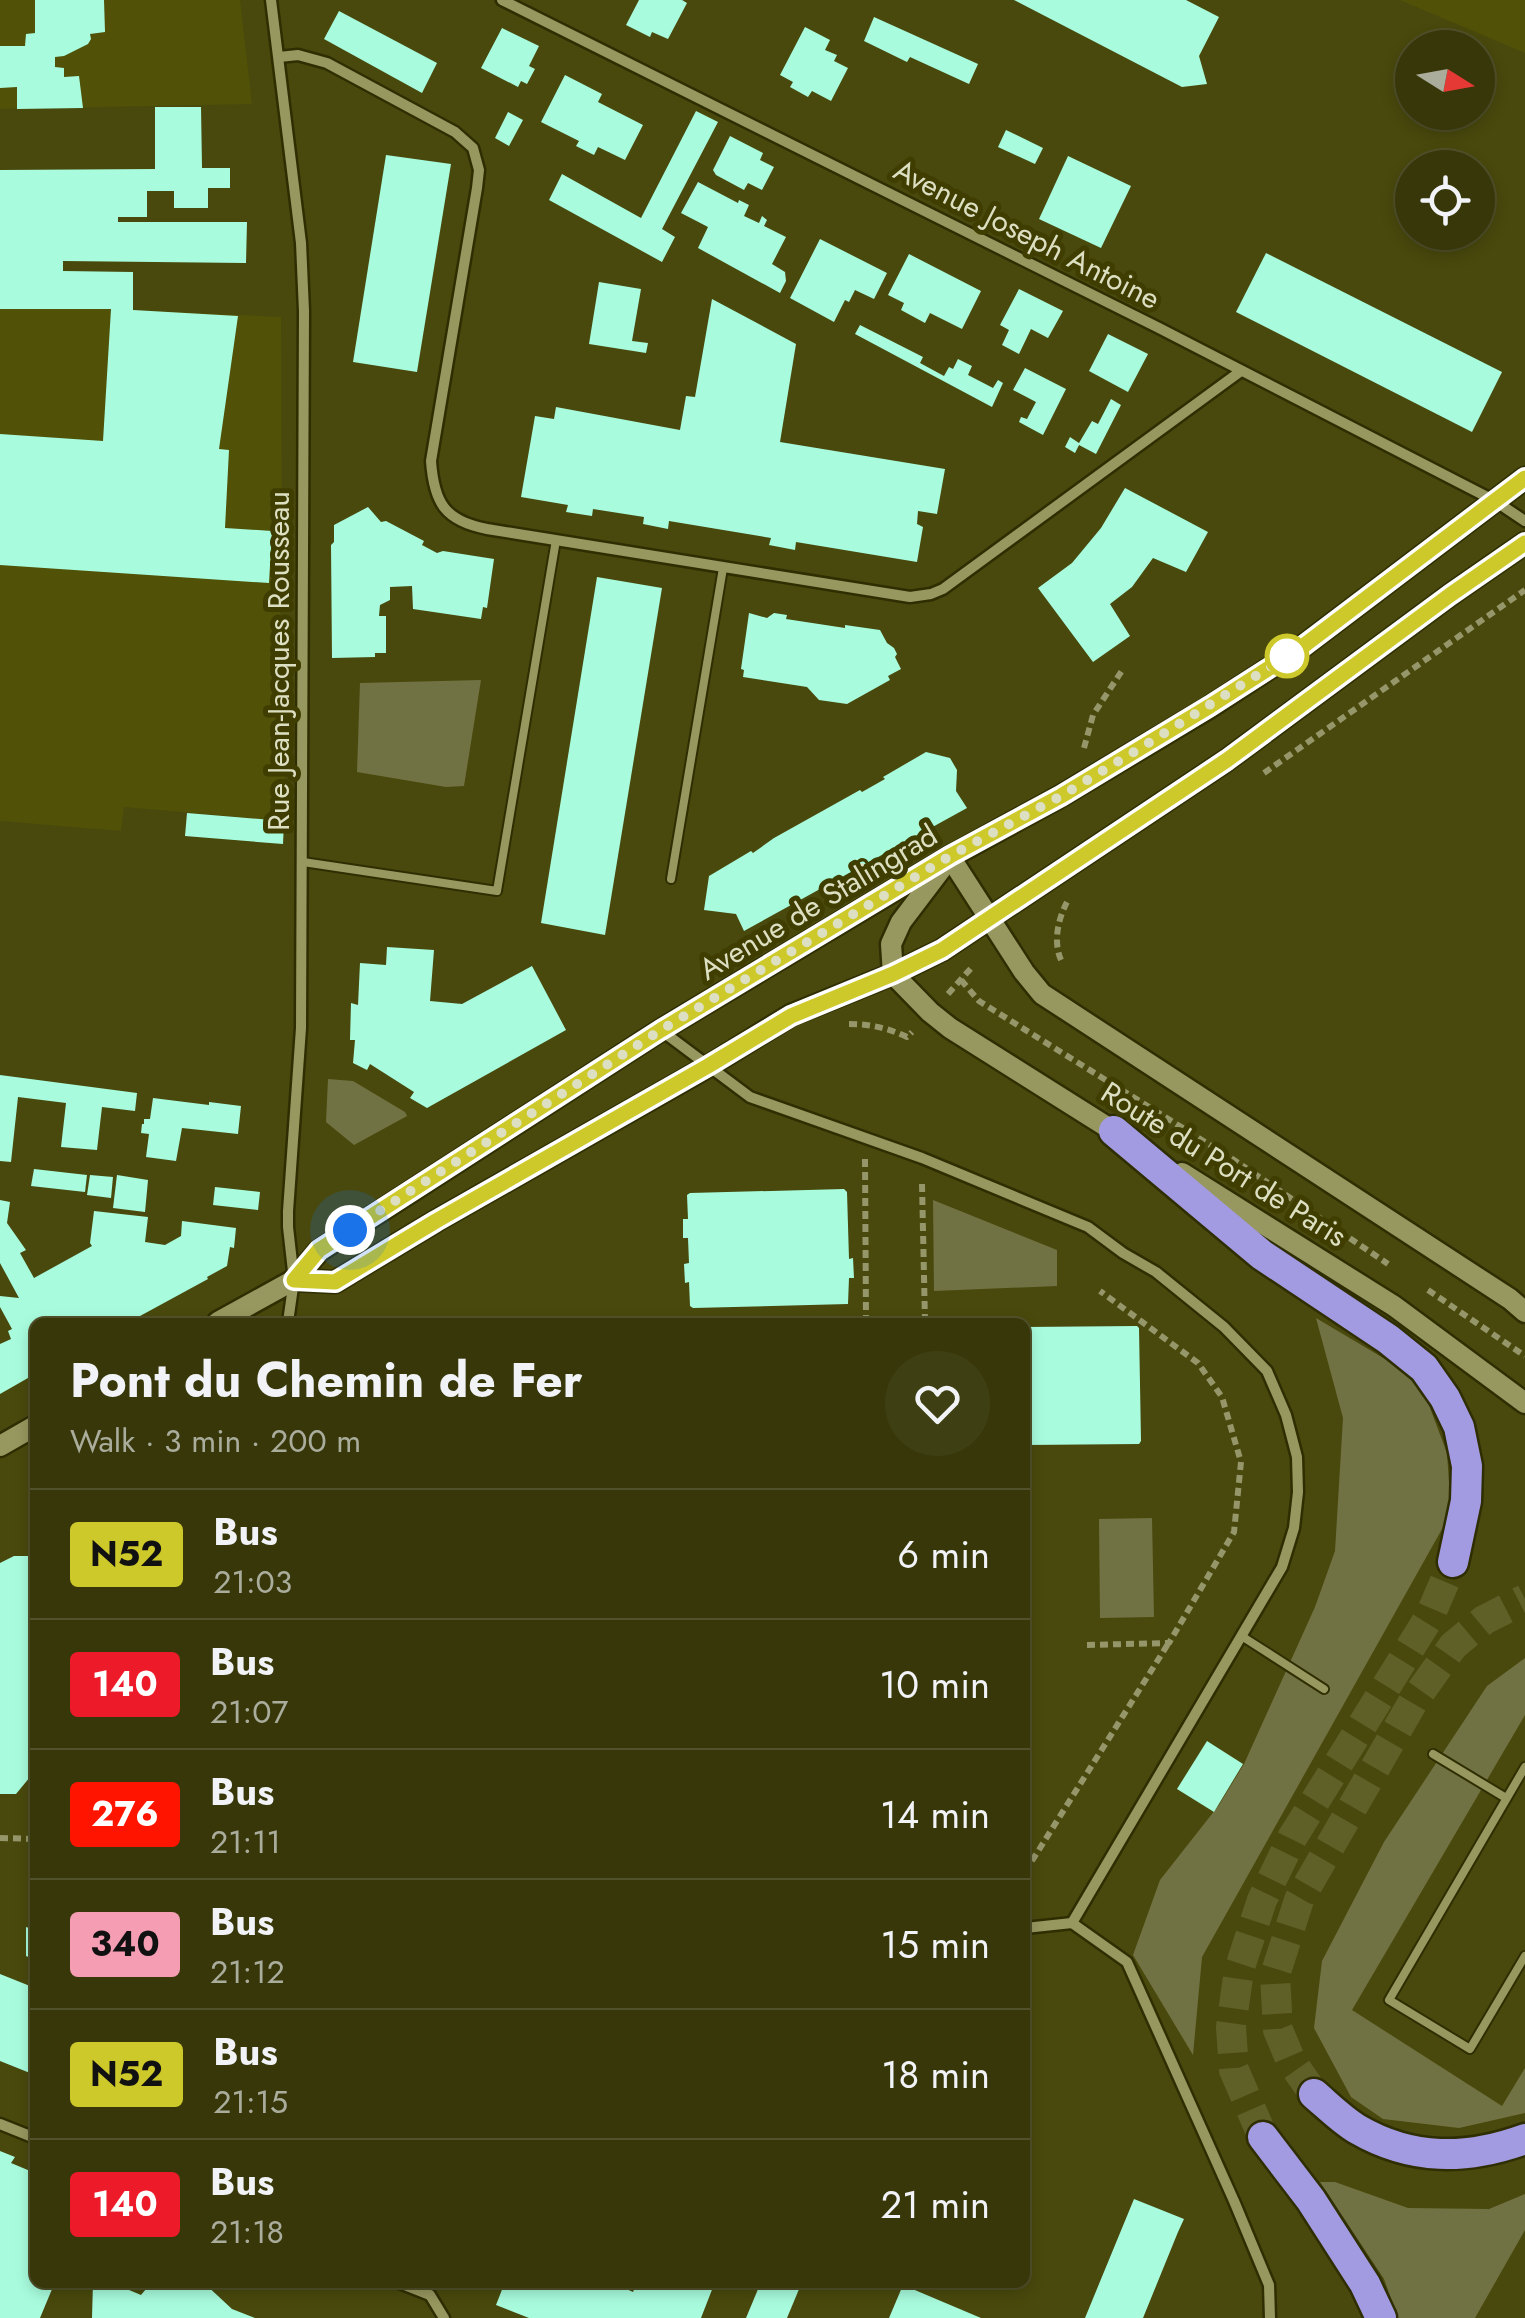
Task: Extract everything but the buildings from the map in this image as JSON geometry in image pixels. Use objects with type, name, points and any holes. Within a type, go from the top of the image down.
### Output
[{"type":"highway","points":[[1114,1130],[1262,1255],[1388,1339],[1424,1368],[1445,1398],[1459,1428],[1467,1466],[1466,1501],[1453,1562]]},
{"type":"highway","points":[[1314,2094],[1356,2128],[1401,2149],[1445,2155],[1495,2150],[1525,2139]]},
{"type":"highway","points":[[1263,2137],[1310,2200],[1382,2318]]},
{"type":"main road","name":"Avenue de Stalingrad","points":[[225,1318],[294,1280],[319,1250],[661,1030],[950,856],[1061,796],[1286,657],[1525,478]]},
{"type":"main road","name":"Avenue de Stalingrad","points":[[294,1280],[335,1282],[791,1016],[942,950],[1227,760],[1525,543]]},
{"type":"main road","name":"Route du Port de Paris","points":[[950,856],[1032,985],[1042,994],[1525,1312]]},
{"type":"main road","points":[[893,974],[890,944],[950,856]]},
{"type":"main road","name":"Route du Port de Paris","points":[[893,974],[950,1028],[1394,1306],[1525,1402]]},
{"type":"main road","points":[[0,1446],[30,1429]]},
{"type":"street","name":"Rue Jean-Jacques Rousseau","points":[[270,0],[301,243],[304,311],[301,1028],[288,1227],[294,1280],[289,1318]]},
{"type":"street","name":"Avenue Joseph Antoine","points":[[502,0],[1159,328],[1496,501],[1525,521]]},
{"type":"street","points":[[279,56],[298,55],[327,64],[454,132],[473,148],[479,170],[432,450],[436,494],[452,518],[462,523],[910,597],[931,594],[944,589],[1241,371]]},
{"type":"street","points":[[661,1030],[750,1097],[922,1158],[1088,1227],[1156,1272],[1210,1316],[1267,1372],[1286,1415],[1297,1457],[1294,1528],[1282,1567],[1072,1923]]},
{"type":"street","points":[[1030,1927],[1072,1923],[1127,1962],[1270,2286],[1270,2318]]},
{"type":"street","points":[[0,2124],[30,2136]]},
{"type":"street","points":[[411,2288],[430,2296]]},
{"type":"street","points":[[427,2288],[444,2318]]},
{"type":"lane","points":[[303,862],[496,890],[556,540]]},
{"type":"lane","points":[[671,878],[723,568]]},
{"type":"lane","points":[[1243,1637],[1324,1688]]},
{"type":"lane","points":[[1433,1754],[1506,1798]]},
{"type":"lane","points":[[1525,1767],[1389,2000],[1470,2049],[1525,1956]]},
{"type":"path","points":[[1083,751],[1093,715],[1123,669]]},
{"type":"path","points":[[961,980],[979,1001],[1234,1160],[1396,1269]]},
{"type":"path","points":[[841,1025],[868,1024],[907,1037],[930,1012]]},
{"type":"path","points":[[864,1138],[866,1318]]},
{"type":"path","points":[[922,1158],[925,1318]]},
{"type":"path","points":[[1428,1290],[1525,1356]]},
{"type":"path","points":[[1030,1864],[1234,1532],[1241,1462],[1222,1397],[1198,1363],[1100,1291]]},
{"type":"path","points":[[1087,1645],[1169,1643]]},
{"type":"path","points":[[0,1838],[30,1839]]},
{"type":"shaded area","points":[[0,0],[240,0],[252,104],[0,109]]},
{"type":"shaded area","points":[[1400,0],[1525,0],[1525,53],[1495,40],[1495,30],[1471,30]]},
{"type":"shaded area","points":[[0,309],[111,309],[281,317],[278,707],[285,778],[284,821],[124,807],[121,831],[0,821]]},
{"type":"green space","points":[[481,680],[464,786],[446,787],[357,772],[360,683]]},
{"type":"green space","points":[[328,1079],[353,1081],[407,1116],[354,1145],[326,1122]]},
{"type":"green space","points":[[933,1200],[1057,1250],[1057,1286],[934,1291]]},
{"type":"green space","points":[[1316,1318],[1395,1365],[1424,1392],[1447,1453],[1451,1513],[1202,1957],[1193,2055],[1133,1955],[1160,1880],[1219,1805],[1244,1764],[1315,1607],[1335,1551],[1343,1418]]},
{"type":"green space","points":[[1152,1518],[1154,1617],[1100,1618],[1099,1519]]},
{"type":"green space","points":[[1525,1658],[1525,1715],[1352,2010],[1502,2106],[1525,2068],[1525,2113],[1459,2128],[1383,2119],[1351,2097],[1314,2028],[1322,1961],[1384,1842],[1487,1686]]},
{"type":"green space","points":[[1320,2182],[1335,2182],[1408,2208],[1489,2209],[1525,2194],[1525,2230],[1475,2318],[1398,2318],[1384,2279]]},
{"type":"tunnel","points":[[1263,2137],[1234,2070],[1231,2027],[1239,1970],[1262,1900],[1292,1838],[1430,1616],[1453,1562]]},
{"type":"tunnel","points":[[1314,2094],[1291,2061],[1278,2030],[1275,1975],[1299,1900],[1413,1702],[1453,1646],[1484,1620],[1525,1599]]},
{"type":"bus line","name":"N52","points":[[1525,478],[1302,647],[1061,796],[950,856],[661,1030],[319,1250],[294,1280],[335,1282],[771,1026],[942,950],[1227,760],[1525,543]]},
{"type":"route","points":[[350,1230],[661,1030],[950,856],[1061,796],[1302,647],[1287,656]]}]
